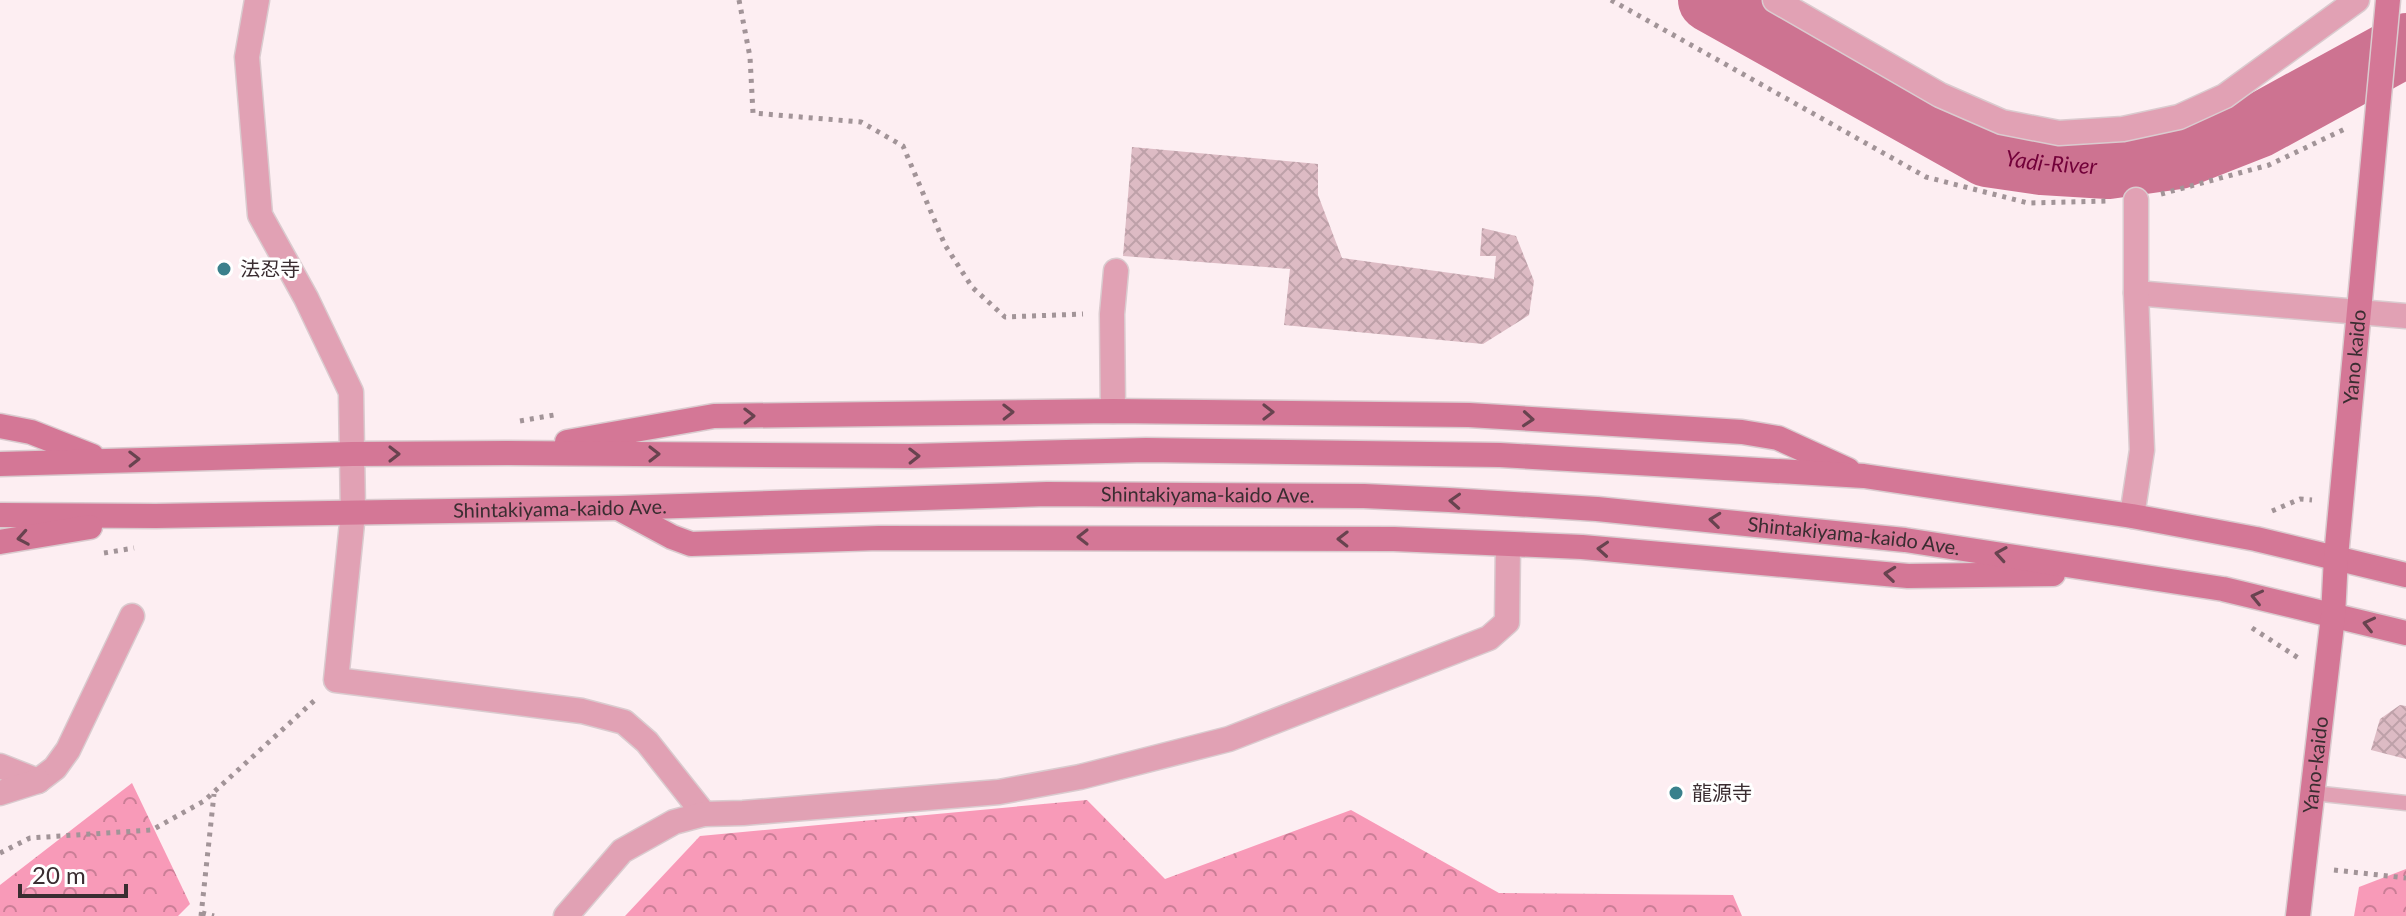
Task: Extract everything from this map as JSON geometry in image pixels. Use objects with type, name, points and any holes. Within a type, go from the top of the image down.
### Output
[{"type":"main road","name":"Yano kaido","points":[[2333,616],[2387,5]]},
{"type":"main road","points":[[506,453],[714,416],[1113,411],[1469,415],[1742,432],[1778,438],[1864,476]]},
{"type":"main road","points":[[0,426],[31,432],[101,460]]},
{"type":"main road","points":[[0,464],[506,453],[911,456],[1146,450],[1500,455],[1864,476],[2132,516],[2336,557],[2406,575]]},
{"type":"main road","name":"Shintakiyama-kaido Ave.","points":[[0,515],[156,516],[619,508],[1047,494],[1364,496],[1449,500],[1597,509],[1905,540],[1999,553],[2108,573],[2223,589],[2406,633]]},
{"type":"main road","points":[[619,508],[691,544],[879,538],[1394,539],[1582,547],[1908,576],[2108,573]]},
{"type":"main road","points":[[0,542],[156,516]]},
{"type":"main road","name":"Yano-kaido","points":[[2298,916],[2333,616]]},
{"type":"street","points":[[257,0],[247,57],[260,215],[306,298],[351,392],[353,513],[336,680],[582,711],[624,722],[647,742],[704,814]]},
{"type":"street","points":[[1775,0],[1940,95],[2002,122],[2059,133],[2123,129],[2179,117],[2225,96],[2357,0]]},
{"type":"street","points":[[2132,516],[2142,450],[2136,200]]},
{"type":"street","points":[[1113,411],[1112,314],[1116,271]]},
{"type":"street","points":[[2136,293],[2406,316]]},
{"type":"street","points":[[566,916],[622,851],[674,822],[704,814],[999,792],[1080,777],[1229,739],[1489,638],[1507,622],[1508,546]]},
{"type":"street","points":[[0,793],[38,781],[55,768],[68,750],[132,616]]},
{"type":"street","points":[[0,766],[38,781]]},
{"type":"lane","points":[[2313,793],[2406,803]]},
{"type":"path","points":[[739,0],[750,57],[753,113],[861,122],[903,146],[945,245],[972,287],[1005,317],[1112,314]]},
{"type":"path","points":[[1611,0],[1926,177],[2028,203],[2136,200],[2217,181],[2269,165],[2378,107]]},
{"type":"path","points":[[518,421],[558,414]]},
{"type":"path","points":[[2252,628],[2290,655],[2327,671]]},
{"type":"path","points":[[0,853],[30,838],[152,830],[214,793],[336,680]]},
{"type":"path","points":[[214,793],[201,915],[214,916]]},
{"type":"path","points":[[2334,870],[2406,878]]},
{"type":"green space","points":[[132,783],[190,904],[178,916],[0,916],[0,885]]},
{"type":"green space","points":[[1087,800],[1165,879],[1351,810],[1499,893],[1733,895],[1742,916],[625,916],[700,836]]},
{"type":"green space","points":[[2406,869],[2406,916],[2354,916],[2359,887]]},
{"type":"building","points":[[1132,147],[1318,164],[1318,195],[1342,258],[1494,279],[1496,256],[1480,256],[1482,228],[1516,236],[1534,281],[1529,315],[1483,344],[1284,325],[1290,269],[1123,256]]},
{"type":"building","points":[[2400,705],[2406,706],[2406,759],[2371,750],[2380,719]]},
{"type":"waterway","name":"Yadi-River","points":[[1710,0],[1987,155],[2042,163],[2108,167],[2179,157],[2258,126],[2406,45]]},
{"type":"place","name":"法忍寺","points":[[224,269]]},
{"type":"place","name":"龍源寺","points":[[1676,793]]}]
